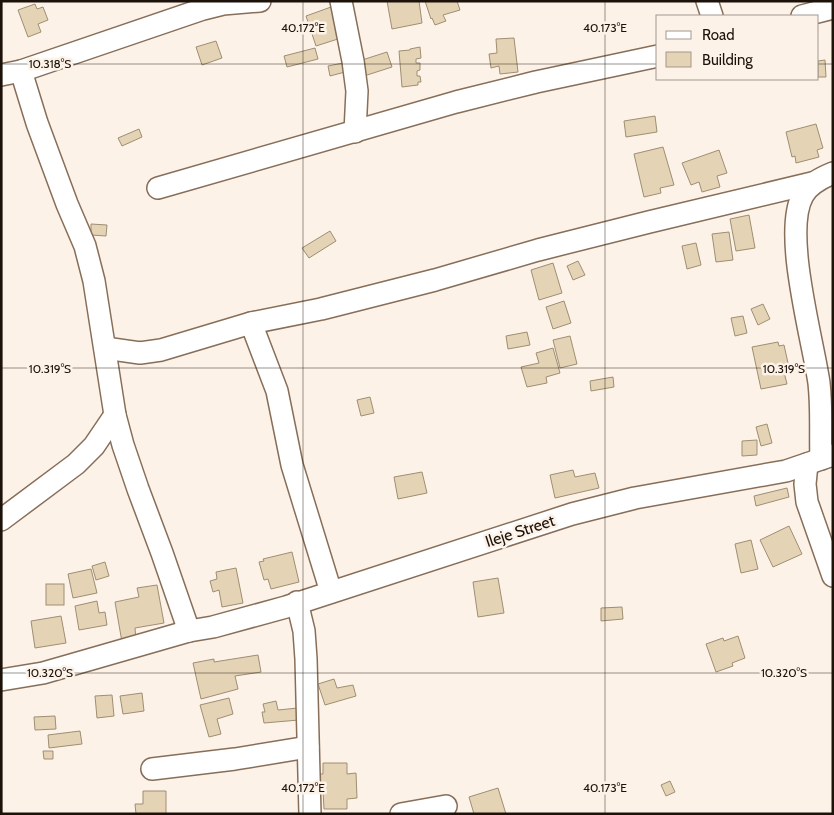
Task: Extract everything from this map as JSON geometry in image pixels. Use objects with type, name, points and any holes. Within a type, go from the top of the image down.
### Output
[{"type":"street","points":[[341,1],[357,91],[355,132]]},
{"type":"street","points":[[706,1],[712,15]]},
{"type":"street","points":[[188,631],[123,445],[115,415],[94,281],[85,246],[37,123],[7,70],[203,9],[223,4],[255,2]]},
{"type":"street","points":[[806,15],[833,8]]},
{"type":"street","points":[[158,188],[456,102],[536,82],[656,56]]},
{"type":"street","points":[[105,348],[151,353],[251,323],[320,309],[435,280],[538,250],[812,183],[833,173]]},
{"type":"street","points":[[812,183],[802,196],[796,220],[796,245],[819,383],[821,409],[820,460],[805,484],[807,502],[833,576]]},
{"type":"street","points":[[251,323],[278,392],[292,465],[331,592]]},
{"type":"street","points":[[1,520],[76,464],[94,446],[115,415]]},
{"type":"street","name":"Ileje Street","points":[[1,680],[43,673],[188,631],[213,627],[331,592],[572,514],[636,498],[786,471],[820,460]]},
{"type":"street","points":[[297,602],[304,631],[306,659],[310,814]]},
{"type":"street","points":[[152,770],[262,756],[308,747]]},
{"type":"street","points":[[401,814],[446,806]]},
{"type":"building","points":[[387,1],[419,1],[422,23],[392,29]]},
{"type":"building","points":[[425,1],[457,1],[460,10],[443,15],[446,21],[435,25]]},
{"type":"building","points":[[35,4],[37,9],[43,7],[48,20],[38,24],[41,32],[28,37],[18,10]]},
{"type":"building","points":[[331,7],[341,38],[316,46],[306,16]]},
{"type":"building","points":[[514,38],[518,72],[500,74],[499,66],[491,68],[489,54],[497,53],[496,39]]},
{"type":"building","points":[[216,41],[222,58],[202,65],[196,47]]},
{"type":"building","points":[[420,47],[421,58],[416,59],[416,63],[420,63],[420,70],[417,71],[417,76],[420,76],[421,82],[418,82],[418,85],[402,87],[399,51]]},
{"type":"building","points":[[315,48],[318,59],[287,67],[284,56]]},
{"type":"building","points":[[387,52],[392,67],[364,76],[359,61]]},
{"type":"building","points":[[825,60],[826,77],[819,77],[819,61]]},
{"type":"building","points":[[343,63],[345,72],[330,76],[328,66]]},
{"type":"building","points":[[655,116],[657,132],[626,137],[624,121]]},
{"type":"building","points":[[816,124],[823,148],[817,150],[819,157],[796,163],[795,156],[792,157],[786,132]]},
{"type":"building","points":[[139,129],[142,137],[122,146],[118,138]]},
{"type":"building","points":[[663,147],[674,185],[660,188],[661,193],[644,197],[634,154]]},
{"type":"building","points":[[719,150],[727,173],[717,176],[720,187],[702,192],[699,182],[691,185],[682,163]]},
{"type":"building","points":[[749,215],[755,248],[736,251],[730,219]]},
{"type":"building","points":[[91,224],[107,225],[106,236],[91,235]]},
{"type":"building","points":[[330,231],[336,241],[309,258],[302,248]]},
{"type":"building","points":[[729,232],[733,260],[716,262],[712,234]]},
{"type":"building","points":[[696,243],[701,265],[687,269],[682,246]]},
{"type":"building","points":[[578,261],[585,275],[573,280],[567,266]]},
{"type":"building","points":[[553,263],[562,293],[539,300],[531,270]]},
{"type":"building","points":[[564,301],[571,323],[553,329],[546,307]]},
{"type":"building","points":[[763,304],[770,319],[758,325],[751,309]]},
{"type":"building","points":[[743,316],[747,333],[735,336],[731,318]]},
{"type":"building","points":[[527,332],[530,345],[508,349],[506,336]]},
{"type":"building","points":[[570,336],[577,364],[560,368],[553,340]]},
{"type":"building","points":[[778,342],[779,346],[784,345],[788,363],[782,364],[787,384],[761,389],[752,347]]},
{"type":"building","points":[[553,348],[560,373],[546,377],[547,383],[527,387],[521,367],[539,363],[536,353]]},
{"type":"building","points":[[613,377],[614,387],[591,391],[590,381]]},
{"type":"building","points":[[370,397],[374,413],[361,416],[357,400]]},
{"type":"building","points":[[767,424],[772,443],[761,446],[756,427]]},
{"type":"building","points":[[757,440],[757,455],[742,456],[742,441]]},
{"type":"building","points":[[573,470],[575,477],[595,473],[599,488],[555,498],[550,475]]},
{"type":"building","points":[[422,472],[427,493],[398,499],[394,477]]},
{"type":"building","points":[[787,488],[789,497],[756,506],[754,496]]},
{"type":"building","points":[[789,526],[802,554],[773,567],[760,540]]},
{"type":"building","points":[[751,540],[758,569],[741,573],[735,544]]},
{"type":"building","points":[[292,552],[299,582],[271,589],[268,579],[264,580],[259,562],[264,561],[263,559]]},
{"type":"building","points":[[105,562],[109,576],[96,580],[92,566]]},
{"type":"building","points":[[236,568],[243,603],[222,607],[219,590],[213,592],[210,581],[217,579],[216,572]]},
{"type":"building","points":[[91,569],[97,593],[73,598],[68,574]]},
{"type":"building","points":[[498,578],[504,613],[478,617],[473,582]]},
{"type":"building","points":[[46,584],[64,584],[64,605],[46,605]]},
{"type":"building","points":[[157,585],[164,623],[135,628],[136,640],[122,642],[115,602],[139,597],[137,588]]},
{"type":"building","points":[[97,601],[99,613],[105,612],[107,625],[79,630],[75,606]]},
{"type":"building","points":[[622,607],[623,619],[601,621],[601,608]]},
{"type":"building","points":[[61,616],[66,643],[35,648],[31,621]]},
{"type":"building","points":[[738,636],[745,658],[732,663],[733,666],[716,672],[706,644],[723,638],[724,641]]},
{"type":"building","points":[[258,655],[261,672],[235,676],[238,689],[201,699],[193,663],[214,659],[214,662]]},
{"type":"building","points":[[334,679],[337,688],[353,685],[356,696],[325,705],[318,684]]},
{"type":"building","points":[[142,693],[144,711],[123,714],[120,696]]},
{"type":"building","points":[[112,695],[114,716],[97,718],[95,696]]},
{"type":"building","points":[[229,698],[233,714],[217,719],[221,734],[209,737],[200,705]]},
{"type":"building","points":[[276,701],[278,710],[298,708],[299,720],[264,723],[262,712],[265,712],[263,704]]},
{"type":"building","points":[[55,716],[56,729],[35,730],[34,717]]},
{"type":"building","points":[[80,731],[82,744],[49,748],[48,735]]},
{"type":"building","points":[[43,751],[53,751],[53,759],[44,759]]},
{"type":"building","points":[[323,763],[347,763],[347,774],[356,773],[357,798],[347,799],[347,809],[324,809],[323,791],[317,791],[317,774],[323,774]]},
{"type":"building","points":[[670,781],[675,792],[666,796],[661,785]]},
{"type":"building","points":[[498,788],[506,814],[474,814],[469,797]]},
{"type":"building","points":[[143,791],[166,791],[166,814],[136,814],[135,804],[143,804]]}]
